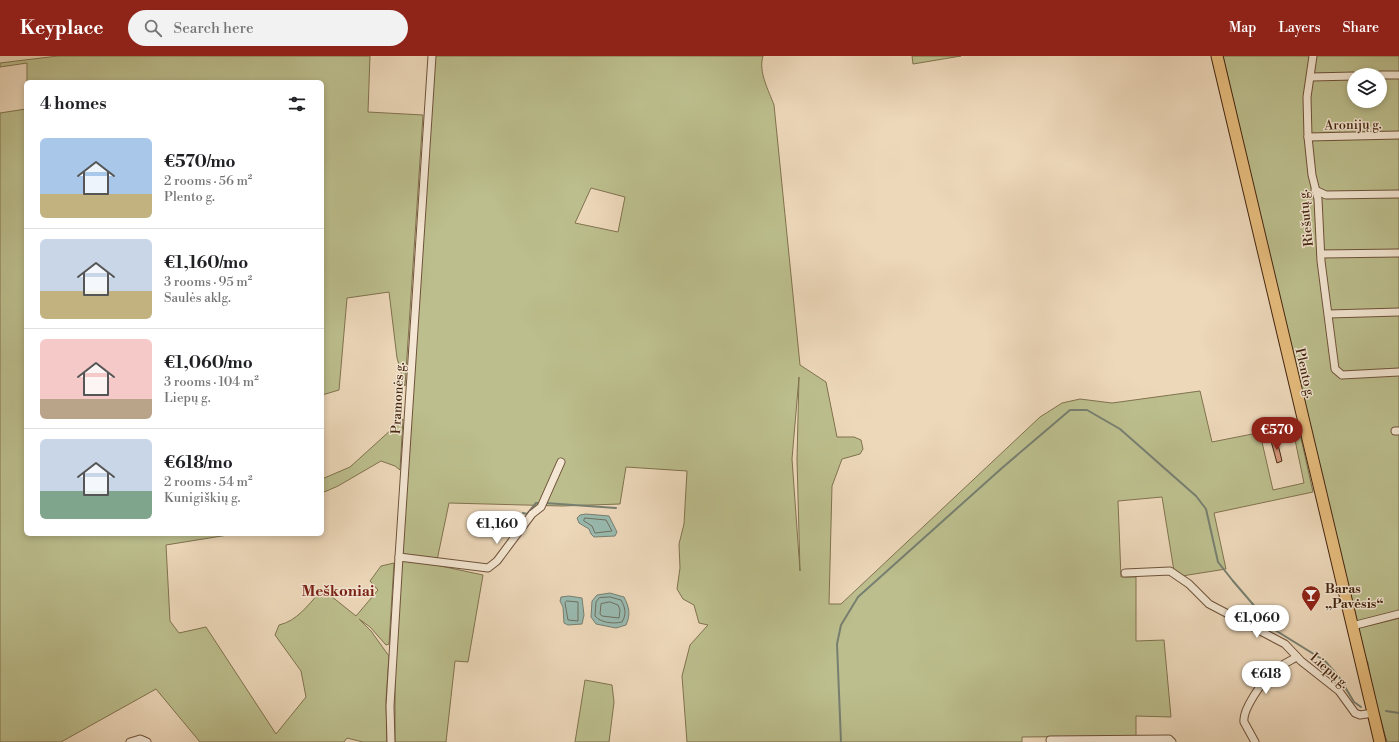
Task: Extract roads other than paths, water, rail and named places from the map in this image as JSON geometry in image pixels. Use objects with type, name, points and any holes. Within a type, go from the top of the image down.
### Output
[{"type":"highway","name":"Plento g.","points":[[1217,56],[1380,742]]},
{"type":"street","name":"Pramonės g.","points":[[390,742],[390,706],[399,557],[432,56]]},
{"type":"street","name":"Riešutų g.","points":[[1312,56],[1311,77],[1307,97],[1308,137],[1315,190],[1318,199],[1321,254],[1335,369],[1342,375],[1399,372]]},
{"type":"street","points":[[1387,75],[1399,75]]},
{"type":"street","points":[[1311,77],[1347,76]]},
{"type":"street","name":"Aronijų g.","points":[[1308,137],[1399,135]]},
{"type":"street","points":[[1315,190],[1326,195],[1399,194]]},
{"type":"street","points":[[1321,254],[1399,253]]},
{"type":"street","points":[[1329,314],[1399,312]]},
{"type":"street","points":[[399,557],[488,568],[497,562],[532,514],[541,507],[561,462]]},
{"type":"street","name":"Liepų g.","points":[[1125,573],[1170,571],[1174,573],[1189,584],[1209,604],[1284,644],[1297,657],[1339,691],[1355,713],[1360,715],[1372,713]]},
{"type":"street","points":[[1352,626],[1399,614]]},
{"type":"street","points":[[1255,742],[1244,722],[1246,711],[1262,683],[1271,673],[1297,657]]},
{"type":"street","points":[[130,742],[140,739],[147,742]]},
{"type":"street","points":[[1050,740],[1169,739],[1172,741]]},
{"type":"water","points":[[586,514],[609,516],[617,532],[615,536],[594,537],[589,529],[579,523],[577,518],[580,515]]},
{"type":"water","points":[[610,593],[624,597],[629,611],[626,625],[616,628],[596,624],[591,617],[592,601],[597,595]]},
{"type":"water","points":[[569,596],[582,598],[584,615],[582,624],[568,625],[564,623],[563,607],[560,601],[561,597]]},
{"type":"waterway","points":[[841,742],[837,644],[841,625],[858,597],[1002,468],[1070,410],[1087,410],[1120,429],[1196,496],[1206,509],[1218,562],[1275,630],[1325,661],[1339,677],[1354,702],[1361,707]]},
{"type":"waterway","points":[[523,513],[527,514],[536,503],[540,503]]},
{"type":"waterway","points":[[545,503],[616,508]]},
{"type":"waterway","points":[[1386,711],[1399,713]]},
{"type":"place","name":"Baras „Pavėsis“","points":[[1311,612]]},
{"type":"district","name":"Meškoniai","points":[[338,591]]}]
